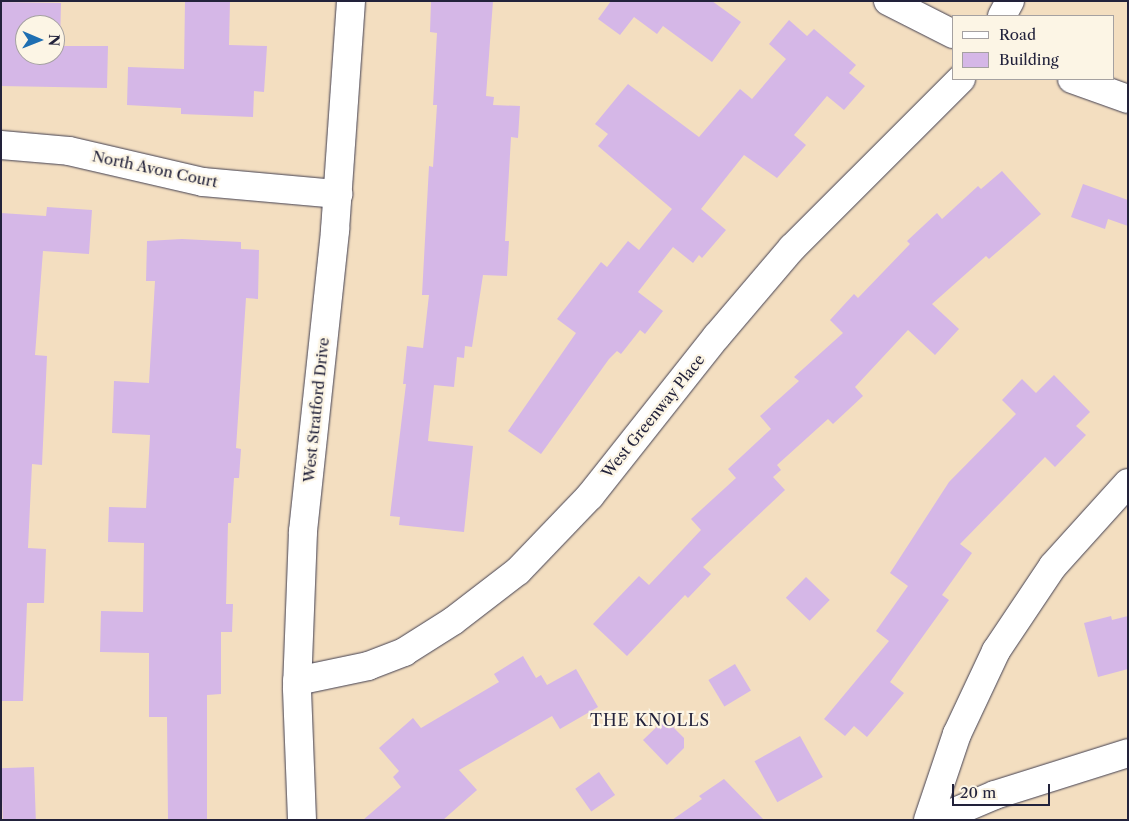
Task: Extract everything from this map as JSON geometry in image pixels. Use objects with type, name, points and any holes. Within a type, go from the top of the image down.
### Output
[{"type":"street","name":"West Stratford Drive","points":[[302,820],[297,681],[304,523],[338,194],[351,1]]},
{"type":"street","points":[[888,1],[952,33]]},
{"type":"street","points":[[1003,15],[1010,1]]},
{"type":"street","name":"West Greenway Place","points":[[297,681],[368,666],[404,652],[453,621],[518,571],[590,496],[792,248],[960,80]]},
{"type":"street","points":[[1075,80],[1128,99]]},
{"type":"street","name":"North Avon Court","points":[[1,145],[69,151],[203,182],[338,194]]},
{"type":"street","points":[[928,820],[957,734],[996,651],[1053,566],[1128,483]]},
{"type":"street","points":[[936,820],[995,795],[1128,753]]},
{"type":"building","points":[[185,1],[230,1],[229,45],[267,46],[264,92],[254,91],[253,117],[181,114],[181,108],[127,105],[128,67],[184,69]]},
{"type":"building","points":[[431,1],[493,1],[486,96],[494,97],[493,105],[520,106],[518,138],[511,137],[505,241],[509,241],[507,276],[483,275],[472,347],[465,346],[464,358],[457,357],[454,387],[434,385],[428,441],[473,446],[464,532],[399,525],[400,517],[390,516],[406,384],[403,384],[407,346],[423,348],[429,295],[422,295],[429,166],[433,167],[437,105],[433,105],[437,33],[430,32]]},
{"type":"building","points":[[611,1],[712,1],[741,22],[712,62],[663,26],[657,34],[634,17],[620,35],[598,19]]},
{"type":"building","points":[[1,2],[61,3],[61,15],[15,15],[15,65],[65,65],[65,46],[108,46],[107,88],[1,86]]},
{"type":"building","points":[[789,20],[807,36],[814,29],[856,65],[849,73],[865,86],[844,110],[827,96],[794,135],[806,145],[777,178],[744,155],[701,209],[726,230],[702,258],[699,255],[693,263],[673,247],[638,292],[663,311],[645,334],[640,330],[621,354],[617,351],[609,359],[541,454],[508,431],[576,333],[557,319],[601,262],[607,267],[628,241],[639,250],[672,209],[598,146],[608,134],[595,124],[628,84],[699,137],[740,89],[752,99],[786,59],[769,44]]},
{"type":"building","points":[[1002,171],[1041,214],[989,259],[986,256],[932,304],[959,329],[935,355],[908,330],[855,387],[863,396],[833,424],[828,419],[777,465],[781,470],[773,477],[785,490],[703,567],[711,574],[688,598],[685,595],[627,656],[593,624],[639,576],[649,585],[701,530],[691,519],[736,478],[728,469],[771,429],[760,416],[799,381],[794,377],[843,333],[830,320],[854,294],[858,298],[910,244],[907,241],[937,213],[942,219],[978,186],[981,189]]},
{"type":"building","points":[[1083,184],[1128,200],[1128,226],[1108,219],[1105,229],[1071,217]]},
{"type":"building","points":[[47,207],[92,210],[89,254],[43,251],[35,355],[47,356],[42,465],[32,464],[28,548],[46,549],[44,603],[27,603],[23,701],[1,701],[1,213],[46,216]]},
{"type":"building","points":[[182,239],[241,242],[241,249],[259,250],[258,299],[246,298],[236,448],[241,449],[239,478],[234,478],[231,523],[228,523],[226,604],[233,604],[232,632],[221,632],[221,694],[207,695],[207,820],[168,820],[167,717],[149,717],[149,653],[100,652],[101,611],[143,612],[144,543],[108,542],[109,507],[146,508],[150,435],[112,433],[114,381],[149,383],[155,281],[146,281],[147,241]]},
{"type":"building","points":[[1054,375],[1090,412],[1076,426],[1086,435],[1055,467],[1045,457],[960,544],[972,553],[942,595],[949,600],[890,682],[904,693],[867,737],[854,726],[845,736],[824,719],[889,641],[876,631],[908,586],[890,573],[949,482],[1016,414],[1002,400],[1022,379],[1036,393]]},
{"type":"building","points":[[806,577],[830,600],[810,621],[786,598]]},
{"type":"building","points":[[1111,616],[1112,620],[1128,616],[1128,669],[1098,677],[1084,623]]},
{"type":"building","points":[[523,656],[536,678],[541,675],[547,685],[576,669],[598,707],[560,729],[552,716],[459,770],[477,790],[443,820],[363,820],[401,787],[393,777],[399,771],[379,748],[413,718],[421,728],[499,682],[494,674]]},
{"type":"building","points":[[735,664],[751,691],[724,707],[708,680]]},
{"type":"building","points":[[665,719],[684,738],[684,748],[667,765],[643,740]]},
{"type":"building","points":[[800,736],[823,777],[777,802],[755,761]]},
{"type":"building","points":[[34,767],[36,820],[3,820],[1,768]]},
{"type":"building","points":[[599,772],[615,795],[591,812],[575,789]]},
{"type":"building","points":[[724,779],[764,820],[672,820],[702,799],[699,796]]},
{"type":"district","name":"THE KNOLLS","points":[[650,720]]}]
